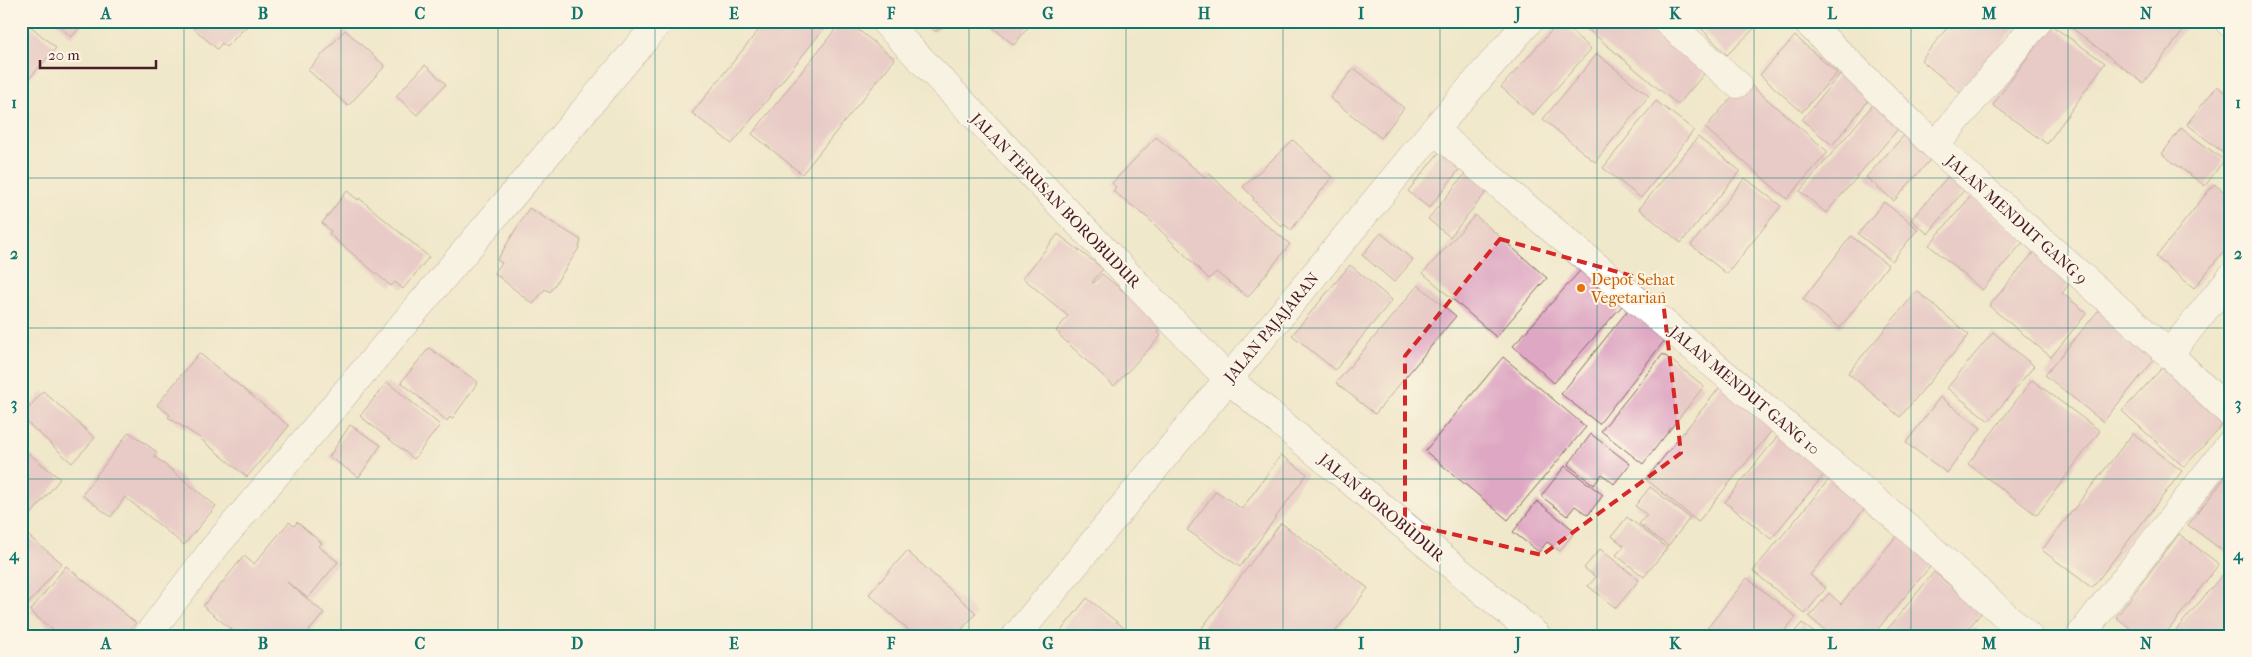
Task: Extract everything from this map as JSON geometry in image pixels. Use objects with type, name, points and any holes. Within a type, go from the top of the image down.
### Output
[{"type":"street","points":[[147,636],[214,548],[660,21]]},
{"type":"street","name":"JALAN TERUSAN BOROBUDUR","points":[[884,21],[1228,378]]},
{"type":"street","name":"JALAN PAJAJARAN","points":[[1016,636],[1434,130],[1529,21]]},
{"type":"street","points":[[1666,21],[1737,84]]},
{"type":"street","name":"JALAN MENDUT GANG 9","points":[[1806,21],[1936,146],[2169,354],[2231,414]]},
{"type":"street","points":[[1936,146],[2038,21]]},
{"type":"street","points":[[2228,21],[2231,24]]},
{"type":"street","name":"JALAN MENDUT GANG 10","points":[[1434,130],[1907,527],[2028,636]]},
{"type":"street","points":[[2169,354],[2231,277]]},
{"type":"street","name":"JALAN BOROBUDUR","points":[[1228,378],[1537,636]]},
{"type":"street","points":[[2080,636],[2231,443]]},
{"type":"highlighted area","points":[[1500,239],[1661,284],[1681,453],[1542,555],[1405,523],[1405,356]]},
{"type":"building","points":[[54,21],[86,21],[71,37]]},
{"type":"building","points":[[193,21],[241,21],[246,27],[226,47],[222,43],[217,49],[190,25]]},
{"type":"building","points":[[766,21],[830,21],[732,144],[692,113]]},
{"type":"building","points":[[842,21],[847,21],[895,59],[802,174],[752,134]]},
{"type":"building","points":[[922,21],[945,21],[936,32]]},
{"type":"building","points":[[985,21],[1033,21],[1014,45]]},
{"type":"building","points":[[1560,21],[1591,49],[1533,115],[1501,87]]},
{"type":"building","points":[[1578,21],[1653,21],[1709,68],[1678,105]]},
{"type":"building","points":[[1694,21],[1762,21],[1727,55]]},
{"type":"building","points":[[1953,21],[2020,21],[1963,95],[1921,60]]},
{"type":"building","points":[[2063,21],[2191,21],[2143,83]]},
{"type":"building","points":[[28,24],[56,48],[21,88],[21,32]]},
{"type":"building","points":[[2051,25],[2105,63],[2047,144],[1993,105]]},
{"type":"building","points":[[345,30],[385,66],[348,106],[308,70]]},
{"type":"building","points":[[1795,36],[1837,73],[1802,112],[1760,75]]},
{"type":"building","points":[[1597,54],[1649,96],[1595,162],[1543,119]]},
{"type":"building","points":[[425,65],[446,84],[417,115],[396,96]]},
{"type":"building","points":[[1354,68],[1404,108],[1381,138],[1330,98]]},
{"type":"building","points":[[1844,69],[1874,94],[1832,145],[1802,120]]},
{"type":"building","points":[[1746,81],[1828,152],[1787,199],[1705,128]]},
{"type":"building","points":[[2217,86],[2231,97],[2231,159],[2187,124]]},
{"type":"building","points":[[1878,99],[1904,122],[1826,213],[1800,191]]},
{"type":"building","points":[[1656,101],[1694,130],[1641,198],[1603,168]]},
{"type":"building","points":[[2181,128],[2224,160],[2205,186],[2162,154]]},
{"type":"building","points":[[1909,130],[1936,153],[1894,201],[1866,177]]},
{"type":"building","points":[[1156,137],[1205,177],[1209,173],[1239,203],[1290,244],[1248,297],[1216,272],[1209,279],[1148,218],[1113,191],[1116,187],[1112,183]]},
{"type":"building","points":[[1698,137],[1740,171],[1681,243],[1639,209]]},
{"type":"building","points":[[1293,140],[1332,177],[1291,230],[1284,224],[1282,227],[1253,200],[1254,198],[1243,187]]},
{"type":"building","points":[[1445,145],[1465,162],[1429,208],[1408,191]]},
{"type":"building","points":[[1470,168],[1492,185],[1450,237],[1428,219]]},
{"type":"building","points":[[1954,169],[1970,183],[1928,234],[1911,220]]},
{"type":"building","points":[[1745,178],[1781,206],[1727,274],[1691,245]]},
{"type":"building","points":[[2214,184],[2231,197],[2231,242],[2194,288],[2156,257]]},
{"type":"building","points":[[347,191],[358,200],[359,198],[429,257],[403,289],[395,282],[391,286],[329,234],[331,231],[322,223]]},
{"type":"building","points":[[1971,196],[2024,241],[1982,290],[1929,245]]},
{"type":"building","points":[[1884,202],[1918,229],[1892,261],[1858,234]]},
{"type":"building","points":[[529,208],[581,240],[579,248],[550,292],[545,289],[533,304],[494,273],[502,263],[497,260]]},
{"type":"building","points":[[1475,215],[1547,278],[1496,337],[1423,273]]},
{"type":"building","points":[[1381,233],[1413,260],[1394,282],[1362,255]]},
{"type":"building","points":[[1058,234],[1103,269],[1092,282],[1094,283],[1102,274],[1165,324],[1158,332],[1161,336],[1114,386],[1056,331],[1068,316],[1023,278]]},
{"type":"building","points":[[1851,236],[1888,265],[1840,328],[1803,299]]},
{"type":"building","points":[[2037,248],[2074,278],[2062,293],[2087,313],[2051,357],[1989,306]]},
{"type":"building","points":[[1587,263],[1628,299],[1554,383],[1513,346]]},
{"type":"building","points":[[1350,265],[1392,300],[1335,370],[1292,335]]},
{"type":"building","points":[[1418,285],[1456,316],[1375,414],[1336,383]]},
{"type":"building","points":[[1917,291],[1969,335],[1900,417],[1848,373]]},
{"type":"building","points":[[2102,306],[2159,354],[2103,422],[2045,375]]},
{"type":"building","points":[[1628,310],[1665,340],[1599,424],[1561,394]]},
{"type":"building","points":[[1993,332],[2034,366],[1989,421],[1947,388]]},
{"type":"building","points":[[429,348],[478,382],[452,419],[450,417],[447,421],[401,382]]},
{"type":"building","points":[[199,353],[289,426],[247,477],[197,436],[168,417],[170,415],[157,405]]},
{"type":"building","points":[[1663,354],[1704,386],[1643,464],[1601,431]]},
{"type":"building","points":[[1503,357],[1586,427],[1508,520],[1425,451]]},
{"type":"building","points":[[2165,365],[2225,422],[2184,467],[2122,411]]},
{"type":"building","points":[[2032,380],[2100,431],[2037,515],[1968,464]]},
{"type":"building","points":[[1725,381],[1778,423],[1698,522],[1646,479]]},
{"type":"building","points":[[387,382],[440,425],[414,459],[360,416]]},
{"type":"building","points":[[43,391],[95,438],[72,463],[21,417]]},
{"type":"building","points":[[1940,397],[1981,428],[1947,473],[1906,443]]},
{"type":"building","points":[[350,425],[381,445],[359,477],[329,457]]},
{"type":"building","points":[[129,432],[157,452],[154,456],[216,506],[184,545],[125,497],[111,517],[82,495]]},
{"type":"building","points":[[1780,433],[1827,471],[1771,539],[1725,502]]},
{"type":"building","points":[[2133,433],[2182,471],[2092,588],[2042,550]]},
{"type":"building","points":[[1591,434],[1630,464],[1614,484],[1602,474],[1594,485],[1568,465]]},
{"type":"building","points":[[21,447],[60,479],[25,522],[23,519],[21,521]]},
{"type":"building","points":[[1281,455],[1307,474],[1240,567],[1187,530],[1216,491],[1242,509]]},
{"type":"building","points":[[1565,466],[1603,495],[1588,515],[1575,506],[1567,516],[1541,496]]},
{"type":"building","points":[[2231,470],[2231,555],[2230,556],[2188,525]]},
{"type":"building","points":[[1835,472],[1870,502],[1810,575],[1826,588],[1805,614],[1753,571]]},
{"type":"building","points":[[1650,487],[1690,518],[1668,546],[1639,524],[1647,515],[1635,506]]},
{"type":"building","points":[[1537,501],[1575,531],[1560,551],[1547,542],[1539,552],[1513,532]]},
{"type":"building","points":[[1627,517],[1667,548],[1644,577],[1616,555],[1624,546],[1612,536]]},
{"type":"building","points":[[289,522],[294,526],[297,522],[322,543],[318,546],[338,562],[308,598],[287,582],[324,613],[305,636],[239,636],[203,606],[244,556],[254,564]]},
{"type":"building","points":[[1281,523],[1368,588],[1332,636],[1196,636]]},
{"type":"building","points":[[21,530],[62,563],[25,608],[21,605]]},
{"type":"building","points":[[1899,533],[1934,562],[1872,636],[1832,636],[1809,617],[1829,593],[1841,604]]},
{"type":"building","points":[[2179,534],[2219,564],[2164,636],[2140,636],[2116,617]]},
{"type":"building","points":[[1600,549],[1639,580],[1616,608],[1588,586],[1596,577],[1584,568]]},
{"type":"building","points":[[907,551],[976,613],[956,636],[915,636],[869,594]]},
{"type":"building","points":[[66,566],[136,623],[125,636],[60,636],[30,611]]},
{"type":"building","points":[[1934,572],[1982,612],[1962,636],[1882,636]]},
{"type":"building","points":[[2223,574],[2231,580],[2231,636],[2171,636]]},
{"type":"building","points":[[1747,578],[1796,617],[1780,636],[1701,636]]},
{"type":"building","points":[[1087,598],[1134,636],[1057,636]]},
{"type":"building","points":[[1802,623],[1818,636],[1791,636]]},
{"type":"building","points":[[1974,627],[1985,636],[1967,636]]},
{"type":"place","name":"Depot Sehat Vegetarian","points":[[1581,288]]}]
